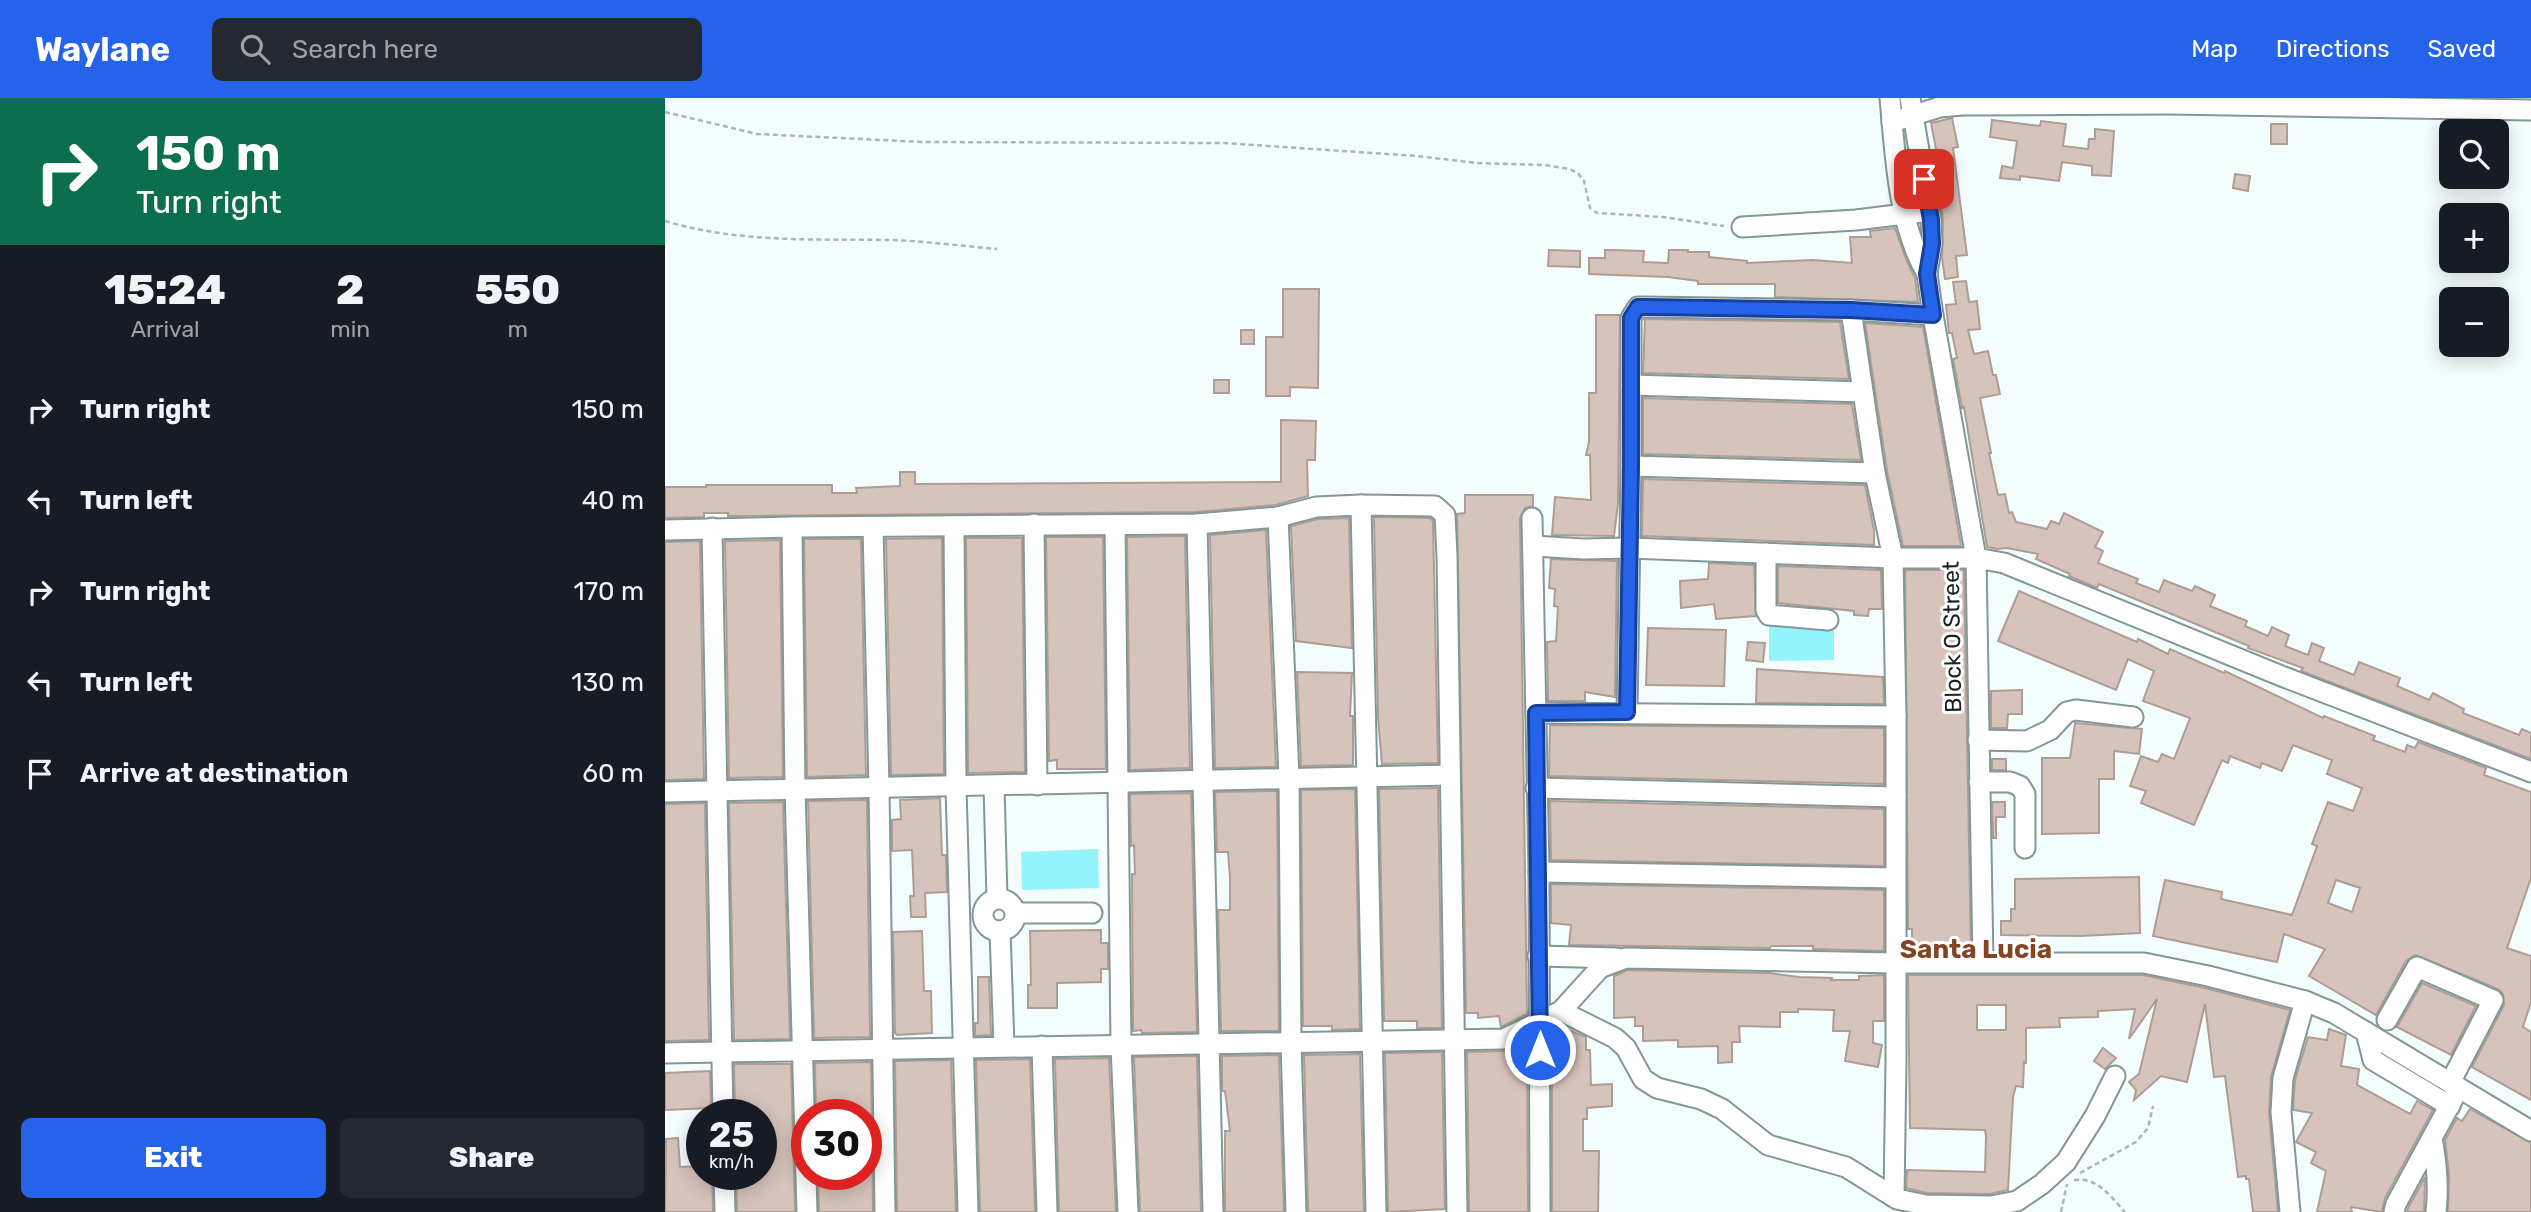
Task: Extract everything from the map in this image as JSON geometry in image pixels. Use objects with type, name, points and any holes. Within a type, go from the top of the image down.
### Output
[{"type":"street","points":[[1890,98],[1906,215],[1912,242],[1927,274]]},
{"type":"street","points":[[1892,122],[1912,107],[1962,105],[2169,104],[2531,110]]},
{"type":"street","points":[[1912,107],[1930,211],[1932,244],[1927,274]]},
{"type":"street","points":[[1742,227],[1767,227],[1930,211]]},
{"type":"street","name":"Block O Street","points":[[1927,274],[1976,558],[1983,962]]},
{"type":"street","points":[[1627,712],[1631,318],[1638,307],[1851,310],[1933,315]]},
{"type":"street","points":[[1851,310],[1875,473],[1893,558],[1896,716],[1894,1197]]},
{"type":"street","points":[[1631,386],[1863,391]]},
{"type":"street","points":[[1631,466],[1875,473]]},
{"type":"street","points":[[1361,505],[1369,776],[1376,1212]]},
{"type":"street","points":[[665,530],[1198,524],[1278,517],[1316,507],[1435,506],[1445,515],[1457,1212]]},
{"type":"street","points":[[1278,517],[1289,777],[1291,1042],[1296,1212]]},
{"type":"street","points":[[1532,518],[1539,872],[1540,1212]]},
{"type":"street","points":[[1034,524],[1037,785]]},
{"type":"street","points":[[1198,524],[1213,1212]]},
{"type":"street","points":[[1115,525],[1121,1045],[1128,1212]]},
{"type":"street","points":[[954,526],[956,787],[968,1212]]},
{"type":"street","points":[[792,527],[795,788],[807,1212]]},
{"type":"street","points":[[873,527],[885,1212]]},
{"type":"street","points":[[712,528],[723,1099]]},
{"type":"street","points":[[1533,546],[1893,558],[1976,558],[2004,563],[2284,677],[2531,772]]},
{"type":"street","points":[[1766,553],[1766,610],[1769,615],[1828,620]]},
{"type":"street","points":[[1978,740],[2027,741],[2050,730],[2067,712],[2077,710],[2133,717]]},
{"type":"street","points":[[1536,713],[1896,716]]},
{"type":"street","points":[[665,792],[1450,775]]},
{"type":"street","points":[[1979,782],[2010,782],[2020,786],[2025,794],[2025,848]]},
{"type":"street","points":[[994,786],[997,898]]},
{"type":"street","points":[[1536,788],[1896,797]]},
{"type":"street","points":[[1539,872],[1895,878]]},
{"type":"street","points":[[997,898],[1009,901],[1016,913],[1012,925],[1000,932],[989,928],[982,916],[986,904],[997,898]]},
{"type":"street","points":[[1016,913],[1092,913]]},
{"type":"street","points":[[1000,932],[1004,1046]]},
{"type":"street","points":[[1538,956],[1895,963],[2144,963],[2305,1001],[2334,1013],[2531,1130]]},
{"type":"street","points":[[665,1053],[1504,1039],[1562,1011],[1601,968],[1626,958]]},
{"type":"street","points":[[2387,1020],[2417,967],[2493,1000],[2455,1085],[2449,1106],[2396,1204],[2395,1212]]},
{"type":"street","points":[[2290,1212],[2281,1112],[2283,1079],[2305,1001]]},
{"type":"street","points":[[1562,1011],[1615,1038],[1626,1048],[1643,1079],[1657,1088],[1701,1099],[1722,1109],[1768,1145],[1846,1167],[1894,1197],[1926,1205],[1991,1206],[2017,1201],[2042,1184],[2066,1162],[2095,1116],[2115,1076]]},
{"type":"street","points":[[2365,1032],[2373,1060],[2449,1106]]},
{"type":"street","points":[[1042,1046],[1047,1212]]},
{"type":"street","points":[[2432,1138],[2438,1170],[2436,1212]]},
{"type":"street","points":[[724,1190],[725,1212]]},
{"type":"path","points":[[665,112],[757,134],[923,142],[1224,143],[1417,156],[1477,163],[1545,164],[1578,173],[1584,181],[1590,208],[1597,213],[1653,216],[1742,227]]},
{"type":"path","points":[[665,221],[736,236],[808,240],[892,240],[997,249]]},
{"type":"path","points":[[2057,1186],[2136,1142],[2148,1128],[2153,1106]]},
{"type":"path","points":[[2068,1180],[2084,1179],[2095,1182],[2125,1212]]},
{"type":"path","points":[[2061,1212],[2068,1180]]},
{"type":"shaded area","points":[[1834,622],[1834,660],[1769,661],[1769,623]]},
{"type":"shaded area","points":[[1098,849],[1099,888],[1022,890],[1021,852]]},
{"type":"building","points":[[1952,118],[1958,147],[1953,148],[1967,255],[1956,256],[1958,277],[1945,279],[1942,258],[1943,219],[1934,166],[1939,165],[1931,123]]},
{"type":"building","points":[[1992,120],[2040,126],[2041,121],[2066,124],[2063,146],[2088,149],[2089,139],[2095,139],[2095,129],[2114,131],[2111,176],[2092,175],[2092,166],[2062,162],[2059,181],[2020,176],[2020,180],[2000,178],[2002,166],[2013,168],[2017,141],[1990,137]]},
{"type":"building","points":[[2271,124],[2287,124],[2287,144],[2271,144]]},
{"type":"building","points":[[2235,174],[2250,176],[2248,191],[2233,188]]},
{"type":"building","points":[[1895,228],[1915,278],[1918,302],[1775,297],[1775,284],[1698,284],[1698,281],[1668,277],[1589,274],[1589,258],[1605,258],[1605,250],[1644,251],[1643,262],[1668,263],[1669,250],[1688,250],[1709,252],[1709,257],[1747,263],[1813,260],[1852,263],[1850,237],[1871,237],[1870,231]]},
{"type":"building","points":[[1549,250],[1580,251],[1580,267],[1548,266]]},
{"type":"building","points":[[1966,281],[1969,302],[1977,301],[1980,329],[1968,330],[1974,354],[1988,351],[2000,394],[1980,398],[1989,453],[1998,495],[2005,494],[2009,513],[2012,512],[2016,522],[2047,529],[2051,521],[2059,524],[2064,513],[2103,532],[2095,547],[2103,551],[2098,563],[2138,579],[2136,583],[2159,592],[2164,580],[2192,591],[2195,586],[2215,595],[2210,606],[2247,621],[2245,626],[2268,636],[2272,627],[2289,635],[2285,646],[2308,655],[2312,643],[2324,648],[2319,661],[2354,675],[2359,662],[2400,678],[2397,686],[2429,700],[2433,693],[2464,709],[2463,713],[2519,735],[2522,729],[2531,733],[2531,759],[2301,671],[2303,668],[2248,648],[2249,646],[2099,584],[2097,588],[2036,559],[2038,554],[1987,547],[1964,407],[1962,408],[1953,359],[1957,358],[1952,333],[1949,333],[1946,305],[1956,304],[1953,282]]},
{"type":"building","points":[[1283,289],[1319,289],[1318,388],[1290,387],[1290,396],[1266,396],[1266,337],[1283,337]]},
{"type":"building","points":[[1596,315],[1620,315],[1618,503],[1614,536],[1552,535],[1555,497],[1591,500],[1590,455],[1586,455],[1589,442],[1589,393],[1596,393]]},
{"type":"building","points":[[1645,319],[1840,322],[1849,379],[1643,373]]},
{"type":"building","points":[[1865,323],[1923,327],[1961,546],[1903,546],[1887,471]]},
{"type":"building","points":[[1241,330],[1254,330],[1254,344],[1241,344]]},
{"type":"building","points":[[1214,380],[1229,380],[1229,393],[1214,393]]},
{"type":"building","points":[[1643,398],[1852,404],[1861,460],[1643,454]]},
{"type":"building","points":[[1281,420],[1316,421],[1315,460],[1307,460],[1308,496],[1276,505],[1196,512],[728,516],[728,513],[704,513],[704,517],[665,518],[665,487],[832,485],[832,493],[857,493],[856,488],[900,486],[900,472],[915,472],[915,484],[1281,482]]},
{"type":"building","points":[[1643,479],[1865,485],[1874,530],[1874,545],[1642,536]]},
{"type":"building","points":[[1465,495],[1533,495],[1533,506],[1525,508],[1520,518],[1527,1014],[1501,1027],[1499,1016],[1478,1018],[1478,1013],[1466,1013],[1457,514],[1465,513]]},
{"type":"building","points":[[1374,517],[1430,518],[1433,521],[1438,763],[1382,764],[1378,718]]},
{"type":"building","points":[[1349,518],[1352,648],[1296,641],[1291,526],[1318,519]]},
{"type":"building","points":[[1266,530],[1276,767],[1215,768],[1210,535]]},
{"type":"building","points":[[1185,536],[1190,768],[1130,770],[1127,537]]},
{"type":"building","points":[[1046,537],[1103,537],[1106,769],[1057,769],[1057,760],[1049,761]]},
{"type":"building","points":[[942,538],[944,774],[891,775],[886,539]]},
{"type":"building","points":[[966,538],[1022,538],[1025,772],[968,773]]},
{"type":"building","points":[[804,539],[861,539],[866,775],[807,777]]},
{"type":"building","points":[[780,540],[783,777],[729,778],[725,541]]},
{"type":"building","points":[[700,541],[704,779],[665,780],[665,542]]},
{"type":"building","points":[[1551,559],[1617,561],[1615,697],[1585,692],[1585,701],[1548,701],[1547,642],[1556,641],[1558,607],[1554,606],[1555,589],[1549,588]]},
{"type":"building","points":[[1709,563],[1754,565],[1756,616],[1716,619],[1714,604],[1681,608],[1680,581],[1708,579]]},
{"type":"building","points":[[1778,566],[1881,570],[1882,609],[1869,609],[1868,616],[1854,615],[1854,611],[1778,603]]},
{"type":"building","points":[[1905,570],[1964,570],[1971,951],[1912,951],[1912,929],[1908,929]]},
{"type":"building","points":[[2019,591],[2137,642],[2138,639],[2168,654],[2170,649],[2224,673],[2225,671],[2323,718],[2324,716],[2375,736],[2373,740],[2405,752],[2407,745],[2415,748],[2418,742],[2486,768],[2484,775],[2531,792],[2531,878],[2507,948],[2531,956],[2531,1002],[2523,1027],[2531,1032],[2531,1100],[2472,1067],[2504,1005],[2503,994],[2498,989],[2415,955],[2406,961],[2376,1015],[2309,976],[2325,949],[2284,934],[2277,962],[2153,936],[2165,880],[2222,892],[2221,899],[2292,915],[2317,846],[2312,844],[2328,802],[2353,811],[2362,788],[2327,774],[2332,760],[2293,745],[2282,771],[2262,763],[2260,768],[2230,756],[2228,763],[2222,760],[2194,825],[2141,803],[2146,791],[2130,786],[2141,756],[2158,762],[2162,754],[2174,759],[2190,718],[2143,701],[2154,671],[2128,659],[2116,690],[1998,641]],"holes":[[[2336,880],[2360,888],[2352,912],[2328,903]]]},
{"type":"building","points":[[1648,628],[1726,630],[1724,686],[1646,685]]},
{"type":"building","points":[[1748,642],[1765,643],[1763,662],[1746,660]]},
{"type":"building","points":[[1757,669],[1883,677],[1884,704],[1756,703]]},
{"type":"building","points":[[1297,672],[1352,673],[1350,716],[1353,716],[1353,765],[1301,766]]},
{"type":"building","points":[[2022,690],[2022,714],[2008,714],[2007,728],[1991,728],[1991,691]]},
{"type":"building","points":[[2075,723],[2142,729],[2139,754],[2114,751],[2114,779],[2099,779],[2099,833],[2042,834],[2042,758],[2070,758]]},
{"type":"building","points":[[1550,725],[1884,728],[1884,784],[1549,776]]},
{"type":"building","points":[[1992,759],[2006,759],[2006,770],[1992,770]]},
{"type":"building","points":[[1438,788],[1442,1028],[1417,1028],[1417,1021],[1384,1021],[1379,789]]},
{"type":"building","points":[[1355,789],[1360,1029],[1332,1030],[1332,1026],[1303,1026],[1301,790]]},
{"type":"building","points":[[1277,791],[1279,1031],[1221,1031],[1218,910],[1230,910],[1230,878],[1228,852],[1217,852],[1215,792]]},
{"type":"building","points":[[1191,793],[1197,1032],[1133,1031],[1132,874],[1135,874],[1134,845],[1131,846],[1130,794]]},
{"type":"building","points":[[940,798],[942,855],[946,855],[947,892],[925,893],[926,917],[911,917],[910,896],[914,896],[912,850],[892,851],[892,820],[901,819],[900,800]]},
{"type":"building","points":[[867,800],[870,1037],[814,1038],[808,801]]},
{"type":"building","points":[[1550,801],[1884,809],[1884,866],[1551,860]]},
{"type":"building","points":[[783,802],[790,1039],[734,1040],[729,803]]},
{"type":"building","points":[[1992,802],[2005,802],[2005,817],[1996,817],[1996,838],[1993,838]]},
{"type":"building","points":[[705,803],[709,1040],[665,1041],[665,804]]},
{"type":"building","points":[[2139,877],[2140,933],[2081,936],[2001,935],[2001,921],[2011,921],[2011,909],[2015,909],[2015,879]]},
{"type":"building","points":[[1551,884],[1884,890],[1884,951],[1813,949],[1813,946],[1770,948],[1569,945],[1571,925],[1551,923]]},
{"type":"building","points":[[1101,930],[1101,943],[1108,943],[1108,969],[1101,969],[1101,982],[1057,983],[1057,1008],[1028,1008],[1028,985],[1031,985],[1030,931]]},
{"type":"building","points":[[922,931],[924,991],[931,991],[932,1033],[897,1035],[893,932]]},
{"type":"building","points":[[1628,970],[1769,973],[1832,978],[1831,980],[1859,980],[1859,976],[1884,975],[1884,1021],[1873,1021],[1873,1043],[1882,1045],[1878,1067],[1845,1061],[1850,1031],[1833,1031],[1834,1010],[1798,1009],[1798,1012],[1780,1012],[1780,1027],[1739,1026],[1740,1042],[1732,1042],[1732,1062],[1718,1063],[1718,1046],[1678,1047],[1678,1040],[1643,1041],[1643,1026],[1635,1026],[1635,1017],[1614,1018],[1614,976]]},
{"type":"building","points":[[1908,975],[2143,975],[2290,1010],[2271,1077],[2269,1113],[2278,1212],[2253,1212],[2249,1179],[2246,1179],[2246,1176],[2238,1177],[2225,1076],[2214,1077],[2205,1004],[2187,1082],[2161,1076],[2134,1100],[2136,1090],[2129,1082],[2139,1074],[2157,999],[2129,1039],[2135,1009],[2098,1011],[2098,1017],[2059,1018],[2060,1027],[2026,1028],[2023,1087],[2016,1086],[2013,1097],[2008,1190],[1990,1194],[1927,1193],[1906,1188],[1907,1170],[1985,1172],[1985,1130],[1910,1128]],"holes":[[[1977,1005],[2006,1005],[2006,1030],[1977,1030]]]},
{"type":"building","points":[[978,977],[989,977],[991,1035],[975,1036],[975,1023],[978,1023]]},
{"type":"building","points":[[2422,983],[2476,1006],[2451,1055],[2397,1027]]},
{"type":"building","points":[[1566,1029],[1586,1037],[1586,1050],[1590,1050],[1591,1085],[1612,1084],[1612,1106],[1587,1108],[1587,1119],[1583,1119],[1583,1151],[1599,1151],[1598,1212],[1552,1212],[1552,1039],[1566,1039]]},
{"type":"building","points":[[2329,1029],[2346,1035],[2341,1066],[2359,1069],[2357,1085],[2410,1114],[2417,1101],[2433,1110],[2385,1198],[2382,1212],[2351,1207],[2352,1212],[2317,1212],[2326,1171],[2311,1163],[2316,1152],[2296,1142],[2312,1113],[2293,1110],[2295,1080],[2308,1037],[2327,1040]]},
{"type":"building","points":[[1527,1041],[1528,1212],[1469,1212],[1467,1052],[1505,1051]]},
{"type":"building","points":[[2103,1048],[2116,1058],[2105,1069],[2094,1061]]},
{"type":"building","points":[[1442,1052],[1445,1209],[1388,1212],[1385,1053]]},
{"type":"building","points":[[1360,1054],[1364,1212],[1308,1212],[1304,1055]]},
{"type":"building","points":[[1279,1055],[1284,1212],[1225,1212],[1225,1131],[1230,1131],[1225,1091],[1222,1091],[1222,1056]]},
{"type":"building","points":[[1197,1056],[1201,1212],[1140,1212],[1134,1057]]},
{"type":"building","points":[[1109,1058],[1116,1212],[1059,1212],[1055,1059]]},
{"type":"building","points":[[1030,1059],[1035,1212],[980,1212],[976,1060]]},
{"type":"building","points":[[951,1060],[956,1212],[897,1212],[895,1061]]},
{"type":"building","points":[[871,1062],[871,1099],[816,1099],[815,1063]]},
{"type":"building","points":[[734,1064],[791,1064],[791,1190],[794,1190],[795,1212],[737,1212],[736,1190],[777,1190],[777,1099],[735,1099]]},
{"type":"building","points":[[710,1071],[711,1099],[686,1099],[686,1109],[665,1110],[665,1073]]},
{"type":"building","points":[[2470,1109],[2531,1143],[2531,1212],[2448,1212],[2449,1174],[2445,1140],[2457,1118],[2462,1121]]},
{"type":"building","points":[[678,1138],[680,1167],[686,1167],[686,1190],[712,1190],[713,1212],[665,1212],[666,1139]]},
{"type":"building","points":[[2425,1177],[2424,1212],[2407,1212],[2408,1208]]},
{"type":"building","points":[[818,1190],[873,1190],[873,1212],[819,1212]]},
{"type":"district","name":"Santa Lucia","points":[[1976,949]]},
{"type":"route","points":[[1540,1050],[1536,713],[1627,712],[1633,312],[1638,307],[1646,307],[1851,310],[1933,315],[1927,274],[1932,244],[1931,220],[1924,179]]}]
